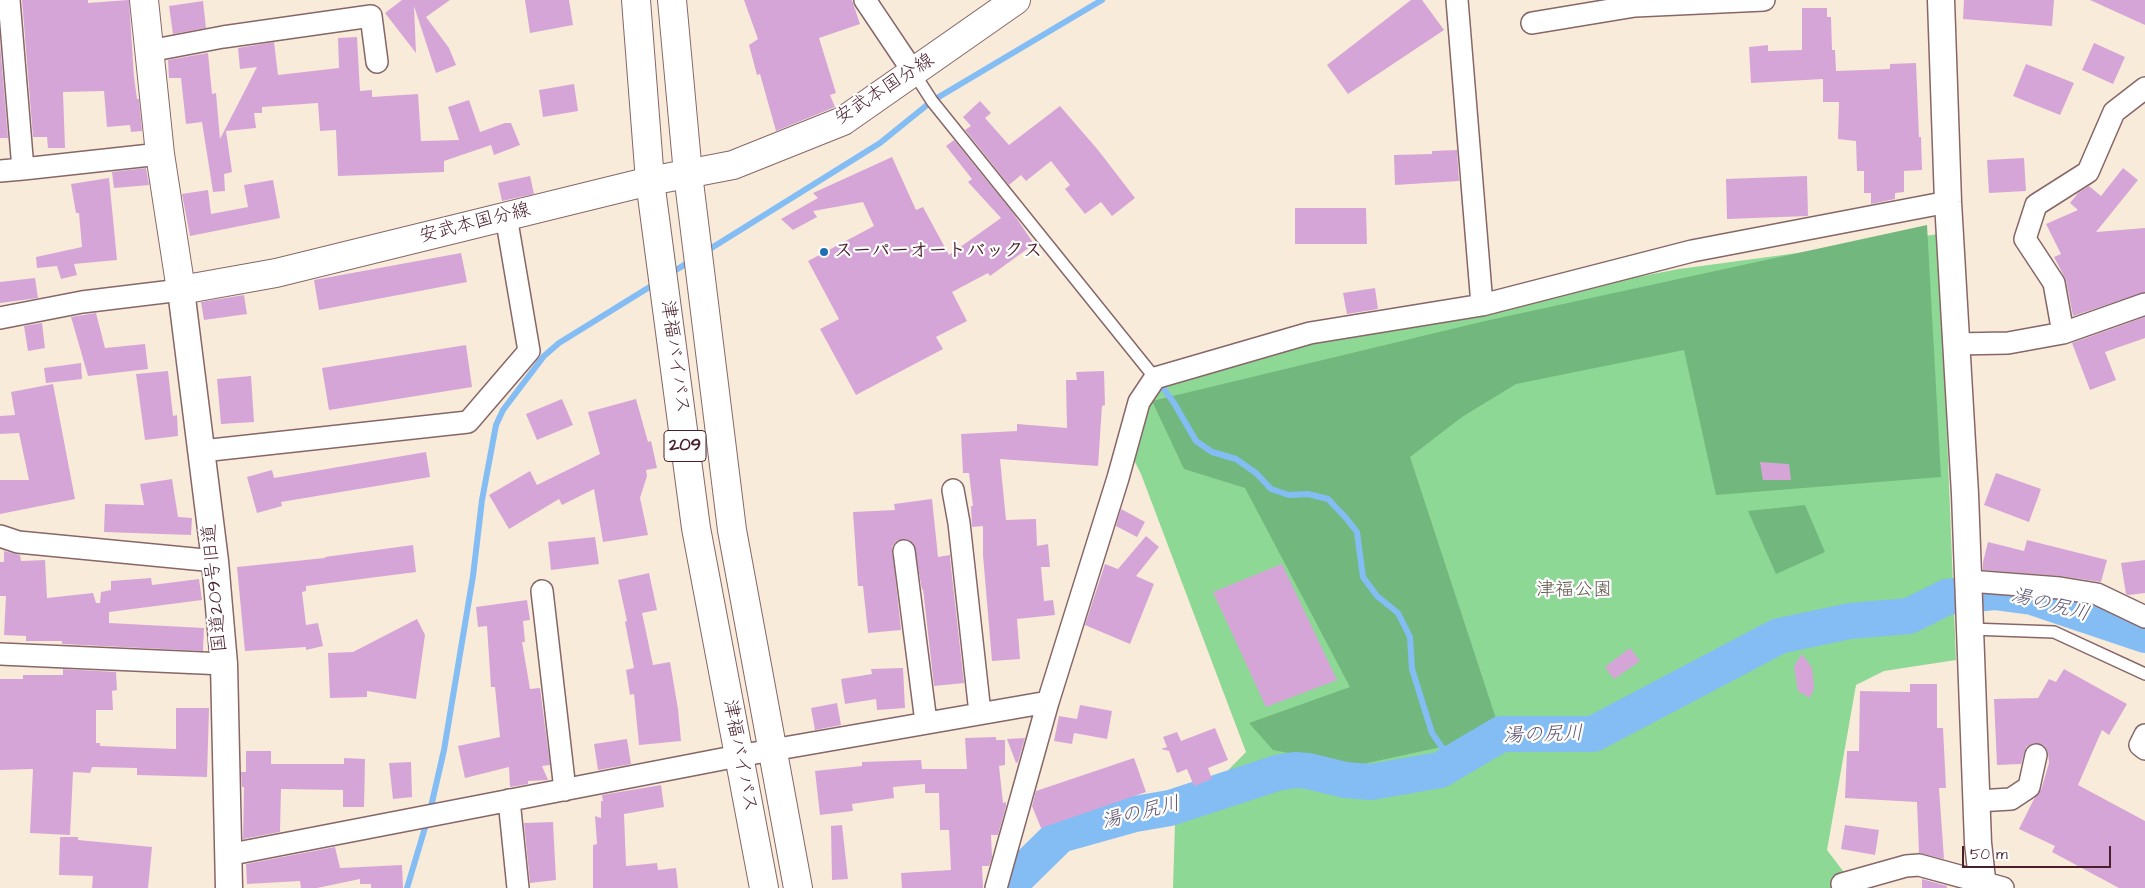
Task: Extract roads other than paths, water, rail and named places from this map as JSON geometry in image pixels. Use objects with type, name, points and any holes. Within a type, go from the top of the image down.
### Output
[{"type":"main road","points":[[144,0],[160,154],[181,290]]},
{"type":"main road","name":"津福バイパス","points":[[636,0],[650,181],[696,528],[764,888]]},
{"type":"main road","name":"津福バイパス","points":[[672,0],[688,174],[732,530],[798,888]]},
{"type":"main road","name":"安武本国分線","points":[[181,290],[276,273],[650,181],[734,165],[843,121],[1016,0]]},
{"type":"street","points":[[9,0],[7,66],[23,169]]},
{"type":"street","points":[[865,0],[914,73]]},
{"type":"street","points":[[1457,0],[1482,305]]},
{"type":"street","points":[[1532,23],[1635,6],[1764,0]]},
{"type":"street","points":[[1842,884],[1876,881],[1906,866],[1919,865],[1989,886],[1977,801],[1969,581],[1948,202],[1941,0]]},
{"type":"street","points":[[149,51],[223,36],[371,16],[377,62]]},
{"type":"street","points":[[2063,333],[2054,283],[2025,238],[2036,205],[2088,172],[2114,112],[2145,88]]},
{"type":"street","points":[[0,171],[160,154]]},
{"type":"street","points":[[996,888],[1048,702],[1118,478],[1138,402],[1155,378],[1310,333],[1482,305],[1692,251],[1948,202]]},
{"type":"street","points":[[202,451],[468,422],[529,351],[506,216]]},
{"type":"street","points":[[0,318],[82,302],[181,290]]},
{"type":"street","name":"国道209号旧道","points":[[181,290],[215,561],[224,664],[229,888]]},
{"type":"street","points":[[1956,344],[2008,343],[2063,333],[2145,304]]},
{"type":"street","points":[[953,490],[959,522],[980,713]]},
{"type":"street","points":[[0,536],[18,542],[215,561]]},
{"type":"street","points":[[904,551],[926,722]]},
{"type":"street","points":[[1969,581],[2060,588],[2097,594],[2145,618]]},
{"type":"street","points":[[542,591],[565,790]]},
{"type":"street","points":[[0,654],[224,664]]},
{"type":"street","points":[[227,855],[773,749],[1048,702]]},
{"type":"street","points":[[2145,736],[2140,745],[2145,749]]},
{"type":"street","points":[[1977,801],[2011,799],[2029,787],[2036,755]]},
{"type":"street","points":[[509,800],[518,888]]},
{"type":"lane","points":[[914,73],[932,101],[1155,378]]},
{"type":"lane","points":[[1970,629],[2054,632],[2145,674]]},
{"type":"waterway","points":[[705,252],[880,143],[932,101],[1102,0]]},
{"type":"waterway","points":[[668,275],[692,260]]},
{"type":"waterway","points":[[430,811],[444,750],[473,576],[482,500],[496,425],[503,410],[544,356],[559,343],[656,283]]},
{"type":"waterway","points":[[1158,381],[1174,403],[1196,441],[1212,452],[1236,459],[1256,473],[1271,489],[1289,495],[1308,494],[1328,499],[1357,532],[1363,577],[1377,596],[1398,613],[1410,637],[1412,669],[1432,733],[1453,763]]},
{"type":"waterway","name":"湯の尻川","points":[[1006,888],[1060,835],[1135,814],[1170,808],[1277,773],[1295,770],[1308,771],[1345,780],[1371,782],[1440,770],[1501,734],[1593,734],[1779,636],[1850,621],[1909,616],[1947,597],[1994,592],[2032,597],[2145,635]]},
{"type":"waterway","points":[[407,888],[427,821]]},
{"type":"place","name":"スーパーオートバックス","points":[[824,252]]},
{"type":"park label","name":"津福公園","points":[[1574,591]]}]
